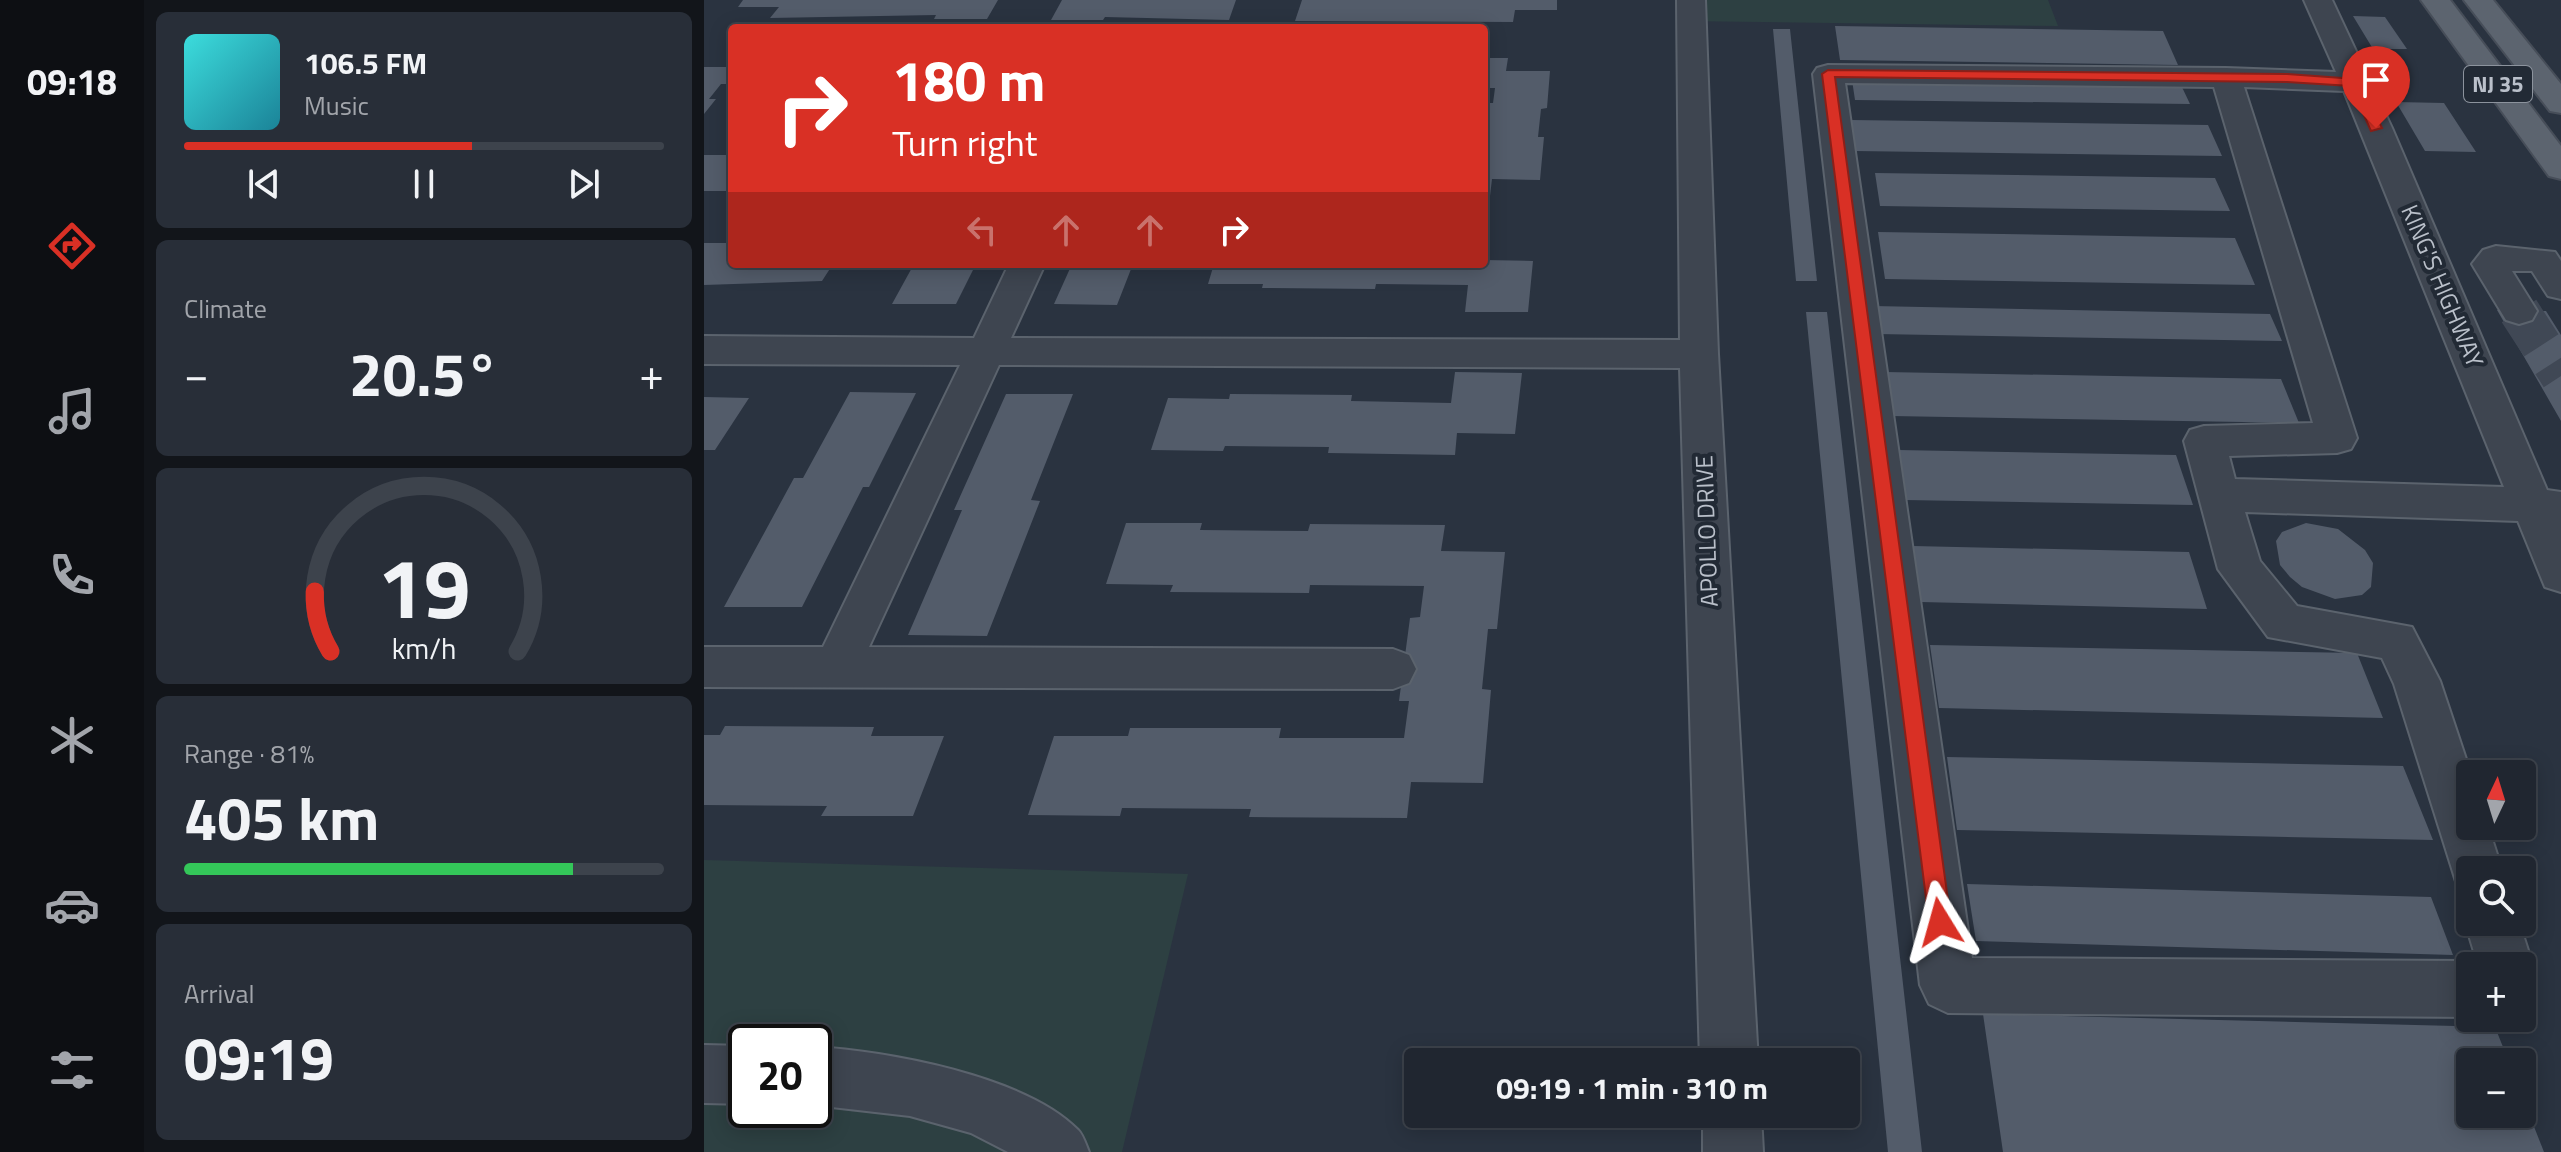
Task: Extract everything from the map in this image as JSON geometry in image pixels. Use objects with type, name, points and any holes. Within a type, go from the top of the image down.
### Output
[{"type":"main road","name":"NJ 35","points":[[2435,0],[2561,169]]},
{"type":"main road","name":"NJ 35","points":[[2478,0],[2561,104]]},
{"type":"street","name":"APOLLO DRIVE","points":[[1691,0],[1699,354],[1728,1048]]},
{"type":"street","name":"KING'S HIGHWAY","points":[[2318,0],[2427,252],[2547,506],[2561,574]]},
{"type":"street","points":[[2356,83],[2226,77],[1828,74],[1948,985],[2456,989]]},
{"type":"street","points":[[2226,77],[2337,438],[2204,441],[2240,569],[2284,623],[2396,641],[2417,681],[2472,856]]},
{"type":"street","points":[[2427,252],[2460,255],[2490,264],[2519,311]]},
{"type":"street","points":[[2490,264],[2496,258],[2555,269]]},
{"type":"street","points":[[836,669],[1025,268]]},
{"type":"street","points":[[704,350],[1699,354]]},
{"type":"street","points":[[2219,495],[2547,506]]},
{"type":"street","points":[[704,667],[1393,669]]},
{"type":"street","points":[[704,1074],[728,1075]]},
{"type":"street","points":[[832,1078],[899,1085],[976,1107],[1010,1122],[1059,1152]]},
{"type":"street","points":[[1732,1128],[1733,1152]]},
{"type":"shaded area","points":[[1684,0],[2048,0],[2058,26],[1684,21]]},
{"type":"shaded area","points":[[704,860],[1188,874],[1122,1152],[704,1152]]},
{"type":"building","points":[[743,0],[998,0],[987,19],[934,19],[936,15],[770,18],[779,7],[738,7]]},
{"type":"building","points":[[1062,0],[1236,0],[1229,20],[1105,17],[1103,20],[1051,20]]},
{"type":"building","points":[[1302,0],[1557,0],[1557,10],[1515,10],[1513,22],[1295,21]]},
{"type":"building","points":[[2353,16],[2385,17],[2407,49],[2373,49]]},
{"type":"building","points":[[1835,26],[2163,31],[2178,65],[1840,60]]},
{"type":"building","points":[[1773,29],[1790,29],[1817,281],[1796,281]]},
{"type":"building","points":[[1488,58],[1508,58],[1506,71],[1550,71],[1547,108],[1541,109],[1538,137],[1544,137],[1540,180],[1492,179],[1488,196],[1488,103],[1493,103],[1495,88],[1488,88]]},
{"type":"building","points":[[728,65],[728,84],[721,84],[709,99],[716,99],[704,114],[704,67]]},
{"type":"building","points":[[1852,80],[2181,85],[2190,104],[1855,100]]},
{"type":"building","points":[[2396,102],[2444,103],[2476,152],[2425,151]]},
{"type":"building","points":[[1851,120],[2208,125],[2222,156],[1855,151]]},
{"type":"building","points":[[704,155],[728,155],[728,191],[704,191]]},
{"type":"building","points":[[1875,173],[2215,178],[2230,211],[1880,206]]},
{"type":"building","points":[[1878,232],[2235,238],[2255,285],[1885,279]]},
{"type":"building","points":[[704,243],[728,243],[728,268],[830,268],[822,281],[704,285]]},
{"type":"building","points":[[1488,260],[1533,261],[1528,312],[1465,312],[1468,285],[1376,284],[1375,289],[1208,284],[1213,268],[1488,268]]},
{"type":"building","points":[[912,268],[974,268],[956,304],[892,304]]},
{"type":"building","points":[[1070,268],[1131,268],[1117,305],[1054,304]]},
{"type":"building","points":[[1873,306],[2270,314],[2282,341],[1877,334]]},
{"type":"building","points":[[2497,310],[2546,311],[2561,335],[2561,421]]},
{"type":"building","points":[[1806,312],[1827,312],[1922,1152],[1888,1152]]},
{"type":"building","points":[[1455,372],[1522,373],[1515,434],[1457,433],[1455,455],[1328,453],[1329,447],[1225,446],[1223,451],[1151,450],[1168,398],[1229,399],[1230,394],[1352,395],[1351,401],[1451,403]]},
{"type":"building","points":[[1885,372],[2281,379],[2299,423],[1891,416]]},
{"type":"building","points":[[850,392],[916,393],[869,487],[863,487],[802,607],[724,607],[794,478],[803,478]]},
{"type":"building","points":[[1006,394],[1073,394],[1031,500],[1040,501],[987,636],[908,635],[962,510],[954,510]]},
{"type":"building","points":[[704,397],[749,398],[715,450],[704,450]]},
{"type":"building","points":[[1898,450],[2176,455],[2193,505],[1905,500]]},
{"type":"building","points":[[1126,523],[1202,523],[1200,530],[1308,531],[1310,524],[1445,525],[1441,551],[1505,552],[1497,629],[1488,629],[1482,689],[1491,690],[1483,783],[1411,782],[1407,818],[1249,817],[1251,809],[1122,808],[1120,816],[1028,815],[1054,736],[1128,736],[1130,728],[1281,728],[1279,738],[1404,738],[1409,701],[1399,701],[1410,618],[1420,617],[1424,586],[1310,585],[1309,593],[1170,592],[1173,585],[1106,584]]},
{"type":"building","points":[[2306,523],[2338,529],[2365,550],[2373,563],[2371,587],[2362,595],[2335,599],[2302,587],[2290,577],[2280,565],[2276,541],[2282,532]]},
{"type":"building","points":[[1913,546],[2189,552],[2207,609],[1921,602]]},
{"type":"building","points":[[1930,645],[2357,653],[2383,718],[1939,708]]},
{"type":"building","points":[[725,726],[874,727],[871,736],[944,736],[913,816],[821,816],[827,806],[704,805],[704,735],[720,735]]},
{"type":"building","points":[[1947,757],[2403,766],[2433,840],[1957,830]]},
{"type":"building","points":[[1967,884],[2431,897],[2453,955],[1976,941]]},
{"type":"building","points":[[1983,1014],[2456,1026],[2456,1032],[2497,1032],[2503,1048],[2456,1048],[2456,1128],[2535,1128],[2544,1152],[2003,1152]]},
{"type":"tunnel","points":[[2519,311],[2561,376]]},
{"type":"route","points":[[1940,922],[1828,74],[2287,78],[2356,83],[2376,128]]}]
